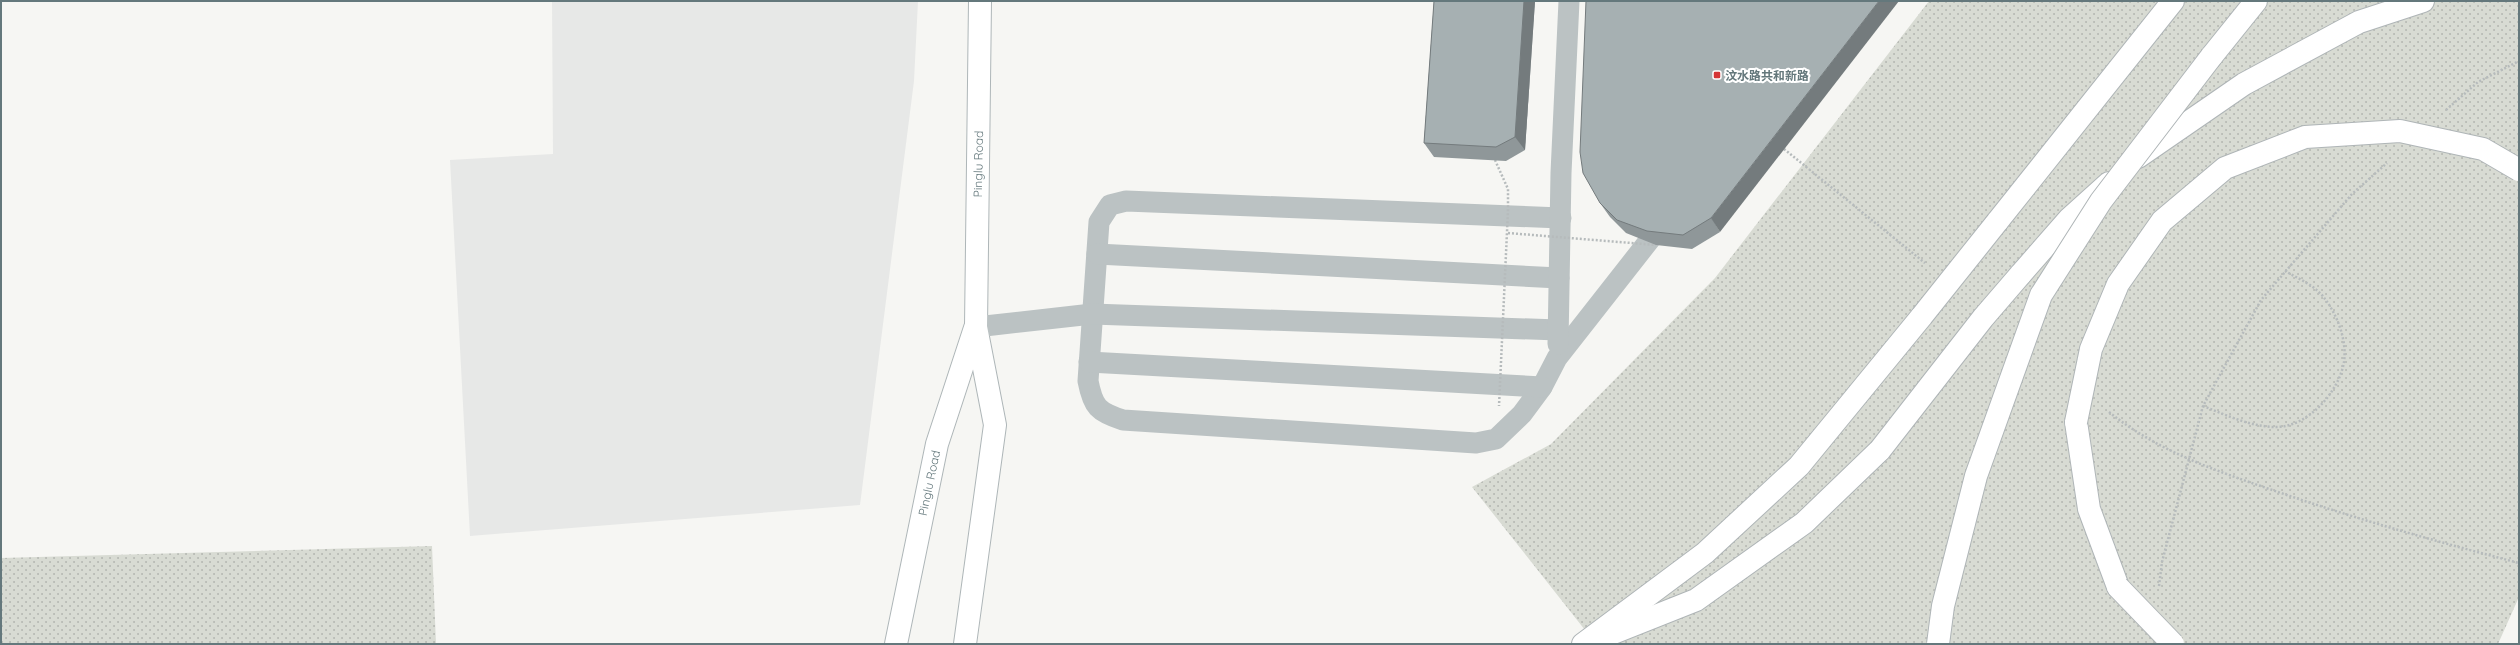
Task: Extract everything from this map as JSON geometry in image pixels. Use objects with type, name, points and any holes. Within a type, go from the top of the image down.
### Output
[{"type":"main road","name":"Pinglu Road","points":[[965,644],[995,425],[976,327],[980,1]]},
{"type":"main road","points":[[1585,644],[1705,553],[1799,466],[1927,310],[2173,1]]},
{"type":"main road","points":[[1938,644],[1943,606],[1976,476],[2041,295],[2101,201],[2256,1]]},
{"type":"main road","points":[[1585,644],[1696,600],[1804,523],[1880,450],[1983,318],[2069,218],[2144,151],[2258,77],[2359,22],[2423,1]]},
{"type":"main road","points":[[2173,644],[2118,588],[2089,509],[2076,422],[2091,349],[2118,284],[2162,221],[2225,168],[2305,137],[2400,130],[2483,149],[2519,170]]},
{"type":"main road","name":"Pinglu Road","points":[[896,644],[937,444],[976,327]]},
{"type":"lane","points":[[1557,358],[1570,1]]},
{"type":"lane","points":[[1561,218],[1126,201],[1110,206],[1099,222],[1088,382],[1092,402],[1105,414],[1123,420],[1476,443],[1496,439],[1522,414],[1542,387],[1557,358],[1677,206]]},
{"type":"lane","points":[[1097,254],[1559,278]]},
{"type":"lane","points":[[976,327],[1092,314],[1558,330]]},
{"type":"lane","points":[[1089,362],[1542,387]]},
{"type":"path","points":[[2444,112],[2478,82],[2519,61]]},
{"type":"path","points":[[1784,149],[1926,264]]},
{"type":"path","points":[[2158,592],[2162,562],[2203,406],[2261,300],[2352,194],[2393,158]]},
{"type":"path","points":[[1495,160],[1508,189],[1508,233],[1499,406]]},
{"type":"path","points":[[1508,233],[1656,244]]},
{"type":"path","points":[[2203,406],[2238,419],[2276,427],[2298,422],[2321,406],[2336,382],[2344,362],[2343,336],[2334,315],[2325,298],[2308,283],[2285,271]]},
{"type":"path","points":[[2105,409],[2130,429],[2194,463],[2409,535],[2519,563]]},
{"type":"shaded area","points":[[552,1],[918,1],[914,81],[860,505],[470,536],[450,160],[553,154]]},
{"type":"shaded area","points":[[1929,1],[2519,1],[2519,597],[2498,644],[1596,644],[1472,487],[1551,444],[1715,278]]},
{"type":"shaded area","points":[[432,546],[436,644],[1,644],[1,558]]},
{"type":"building","points":[[1434,1],[1524,1],[1515,137],[1496,147],[1424,143]]},
{"type":"building","name":"汶水路共和新路","points":[[1586,1],[1879,1],[1711,218],[1683,235],[1647,231],[1617,220],[1600,203],[1583,173],[1580,152]]},
{"type":"place","name":"汶水路共和新路","points":[[1717,75]]}]
